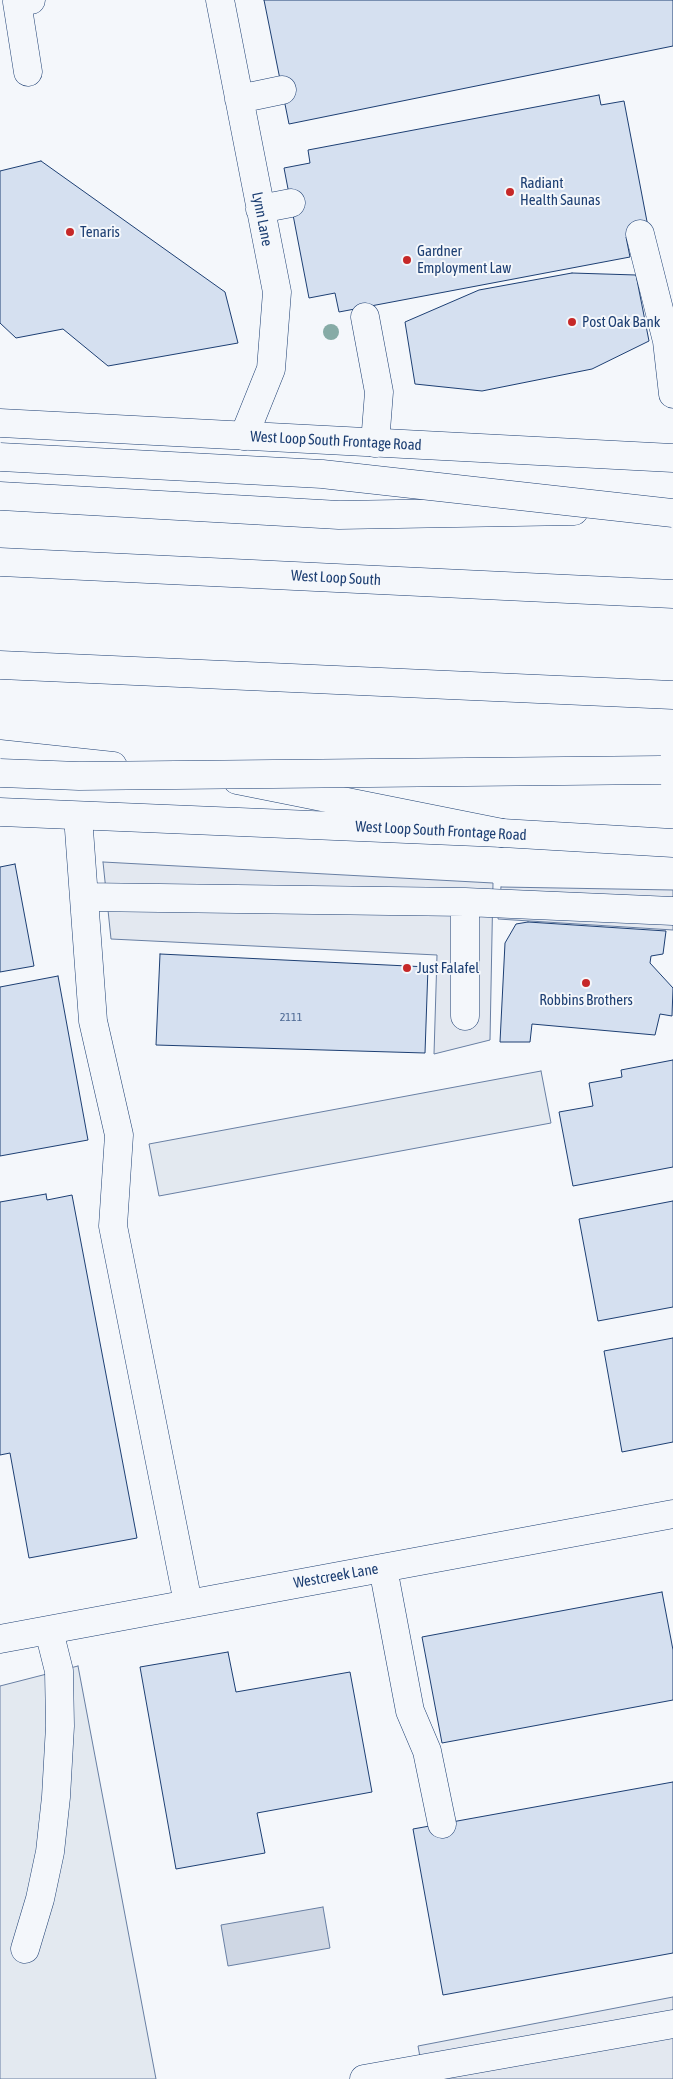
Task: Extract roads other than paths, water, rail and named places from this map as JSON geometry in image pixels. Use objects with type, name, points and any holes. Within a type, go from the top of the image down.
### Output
[{"type":"main road","name":"Lynn Lane","points":[[220,0],[277,292],[272,369],[244,436]]},
{"type":"main road","points":[[16,3],[28,72]]},
{"type":"main road","points":[[239,99],[282,90]]},
{"type":"main road","points":[[260,209],[291,203]]},
{"type":"main road","points":[[640,234],[667,342],[673,394]]},
{"type":"main road","points":[[365,317],[379,392],[375,443]]},
{"type":"main road","name":"West Loop South Frontage Road","points":[[0,423],[673,458]]},
{"type":"main road","points":[[0,457],[322,474],[673,511]]},
{"type":"main road","points":[[0,496],[339,515],[673,511]]},
{"type":"main road","name":"West Loop South","points":[[0,562],[673,594]]},
{"type":"main road","points":[[0,665],[673,696]]},
{"type":"main road","points":[[0,754],[228,779],[502,833]]},
{"type":"main road","points":[[0,773],[79,776],[667,770]]},
{"type":"main road","name":"West Loop South Frontage Road","points":[[0,812],[502,833],[673,843]]},
{"type":"main road","points":[[78,816],[94,1020],[119,1135],[113,1226],[188,1603]]},
{"type":"main road","points":[[84,897],[465,902],[673,911]]},
{"type":"main road","points":[[465,902],[465,1016]]},
{"type":"main road","name":"Westcreek Lane","points":[[0,1639],[673,1514]]},
{"type":"main road","points":[[383,1568],[410,1711],[427,1751],[442,1824]]},
{"type":"main road","points":[[25,1949],[40,1899],[48,1861],[56,1798],[60,1726],[59,1671],[49,1631]]},
{"type":"main road","points":[[364,2079],[456,2071],[673,2024]]},
{"type":"place","name":"Radiant Health Saunas","points":[[510,192]]},
{"type":"place","name":"Tenaris","points":[[70,232]]},
{"type":"place","name":"Gardner Employment Law","points":[[407,260]]},
{"type":"place","name":"Post Oak Bank","points":[[572,322]]},
{"type":"place","name":"Just Falafel","points":[[407,968]]},
{"type":"place","name":"Robbins Brothers","points":[[586,983]]}]
